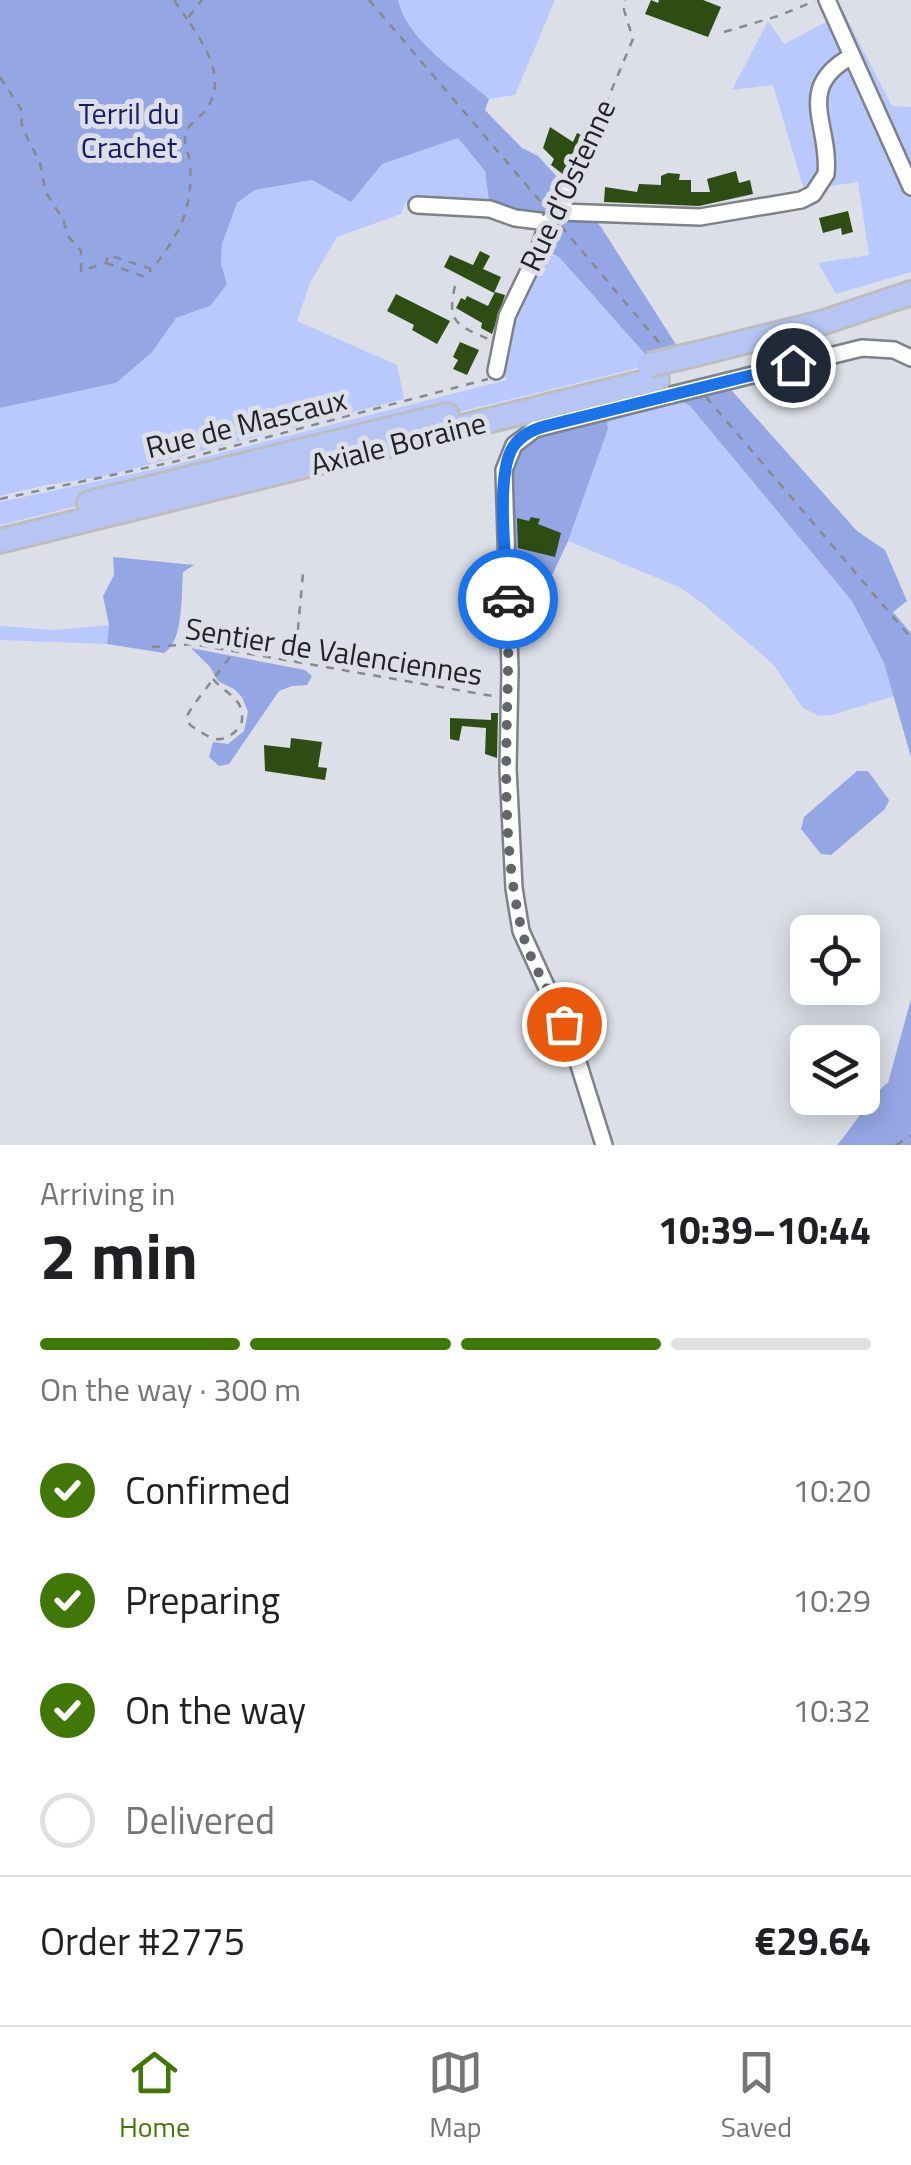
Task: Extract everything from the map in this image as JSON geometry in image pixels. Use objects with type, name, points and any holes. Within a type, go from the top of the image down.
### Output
[{"type":"highway","name":"Axiale Boraine","points":[[708,372],[821,323],[911,292]]},
{"type":"highway","name":"Axiale Boraine","points":[[0,525],[708,372],[911,307]]},
{"type":"highway","name":"Axiale Boraine","points":[[0,541],[659,380]]},
{"type":"street","points":[[827,0],[911,187]]},
{"type":"street","points":[[416,205],[490,209],[515,218],[700,217],[801,200],[812,194],[828,164],[820,118],[822,81],[825,73],[852,56]]},
{"type":"street","name":"Rue d'Ostenne","points":[[496,371],[507,316],[596,130]]},
{"type":"street","points":[[708,372],[862,348],[894,350],[911,358]]},
{"type":"street","points":[[604,1145],[572,1043],[521,931],[511,858],[503,485],[507,458],[522,436],[659,380]]},
{"type":"path","points":[[0,77],[21,110],[22,127],[40,163],[46,193],[80,251],[81,272],[106,262],[145,277],[173,240],[186,214],[190,166],[184,140],[192,120],[204,112],[211,98],[213,72],[208,50],[174,0]]},
{"type":"path","points":[[187,19],[202,0]]},
{"type":"path","points":[[369,0],[673,358]]},
{"type":"path","name":"Rue d'Ostenne","points":[[596,130],[633,39],[625,0]]},
{"type":"path","points":[[724,32],[816,0]]},
{"type":"path","points":[[106,262],[108,255],[152,269]]},
{"type":"path","points":[[455,286],[450,306],[458,325],[501,345]]},
{"type":"path","name":"Rue de Mascaux","points":[[0,499],[104,479],[262,440],[484,382],[496,371]]},
{"type":"path","points":[[708,372],[911,638]]},
{"type":"path","points":[[295,664],[303,574]]},
{"type":"path","name":"Sentier de Valenciennes","points":[[152,647],[178,643],[509,699]]},
{"type":"path","points":[[213,679],[238,700],[243,713],[241,726],[222,740],[213,739],[186,721],[192,707],[213,679],[234,652]]},
{"type":"path","points":[[896,1145],[911,1136]]},
{"type":"shaded area","points":[[398,0],[555,0],[515,95],[489,99],[424,43]]},
{"type":"shaded area","points":[[844,13],[892,106],[911,107],[911,272],[836,294],[818,263],[869,255],[858,182],[804,190],[773,85],[732,90],[768,21],[784,44]]},
{"type":"shaded area","points":[[458,138],[485,171],[490,209],[405,203],[401,214],[337,237],[310,283],[297,321],[397,365],[404,399],[104,476],[0,496],[0,408],[116,383],[176,318],[200,310],[227,284],[221,264],[222,244],[237,203],[255,190],[312,180],[351,202],[381,164]]},
{"type":"shaded area","points":[[543,240],[551,255],[559,257],[654,364],[0,525],[0,502],[174,465],[507,380],[502,367],[506,331]]},
{"type":"shaded area","points":[[681,401],[690,406],[852,601],[884,663],[894,696],[819,716],[803,708],[773,664],[702,603],[679,587],[568,541],[608,429],[607,417]]},
{"type":"shaded area","points":[[109,625],[107,644],[0,640],[0,626],[55,630]]},
{"type":"green space","name":"Terril du Crachet","points":[[0,0],[398,0],[423,43],[489,99],[485,110],[522,148],[538,156],[569,190],[548,222],[490,209],[485,171],[458,138],[382,164],[351,202],[312,180],[255,190],[237,203],[222,244],[221,264],[227,284],[210,306],[176,318],[152,352],[116,383],[0,408]]},
{"type":"green space","points":[[570,219],[595,220],[601,227],[684,357],[654,364],[559,257],[548,252],[550,237]]},
{"type":"green space","points":[[724,382],[857,531],[885,550],[907,601],[893,612],[911,633],[911,757],[884,663],[852,601],[690,406],[671,395]]},
{"type":"green space","points":[[607,417],[608,429],[568,541],[526,631],[512,632],[507,468],[539,438]]},
{"type":"green space","points":[[113,557],[194,565],[183,572],[178,628],[164,653],[107,644],[109,625],[103,596],[114,575]]},
{"type":"green space","points":[[191,648],[305,670],[312,676],[307,685],[279,691],[229,764],[219,766],[209,757],[213,742],[228,744],[244,731],[248,712],[242,697],[218,681]]},
{"type":"green space","points":[[857,771],[868,771],[889,800],[885,809],[831,855],[821,854],[801,829],[804,817]]},
{"type":"green space","points":[[911,999],[911,1145],[837,1145],[860,1115],[880,1115],[880,1090],[888,1083]]},
{"type":"building","points":[[651,0],[703,0],[721,7],[708,37],[645,14]]},
{"type":"building","points":[[550,127],[573,142],[577,133],[581,135],[564,175],[551,165],[554,159],[543,148]]},
{"type":"building","points":[[736,171],[739,183],[750,180],[753,194],[699,206],[604,202],[605,187],[637,192],[639,184],[661,185],[661,176],[668,173],[680,174],[679,180],[691,180],[691,192],[710,192],[707,179]]},
{"type":"building","points":[[848,211],[853,232],[842,235],[841,228],[823,233],[819,218]]},
{"type":"building","points":[[480,251],[490,256],[483,269],[501,277],[494,293],[444,267],[450,255],[473,265]]},
{"type":"building","points":[[495,292],[505,295],[492,334],[481,328],[482,323],[456,308],[461,298],[465,300],[467,296],[488,306]]},
{"type":"building","points":[[396,294],[450,321],[437,344],[412,330],[414,325],[387,311]]},
{"type":"building","points":[[460,342],[479,350],[467,375],[453,369],[458,360],[453,357]]},
{"type":"building","points":[[531,517],[561,533],[555,557],[518,548],[517,518],[529,521]]},
{"type":"building","points":[[491,713],[498,713],[497,758],[485,754],[486,728],[462,726],[459,741],[450,739],[450,718],[491,720]]},
{"type":"building","points":[[291,738],[322,742],[318,767],[327,768],[325,780],[265,771],[264,745],[290,748]]},
{"type":"way so far","points":[[508,599],[508,769],[514,888],[521,931],[564,1024]]},
{"type":"route","points":[[508,599],[504,470],[522,436],[546,426],[793,365]]}]
